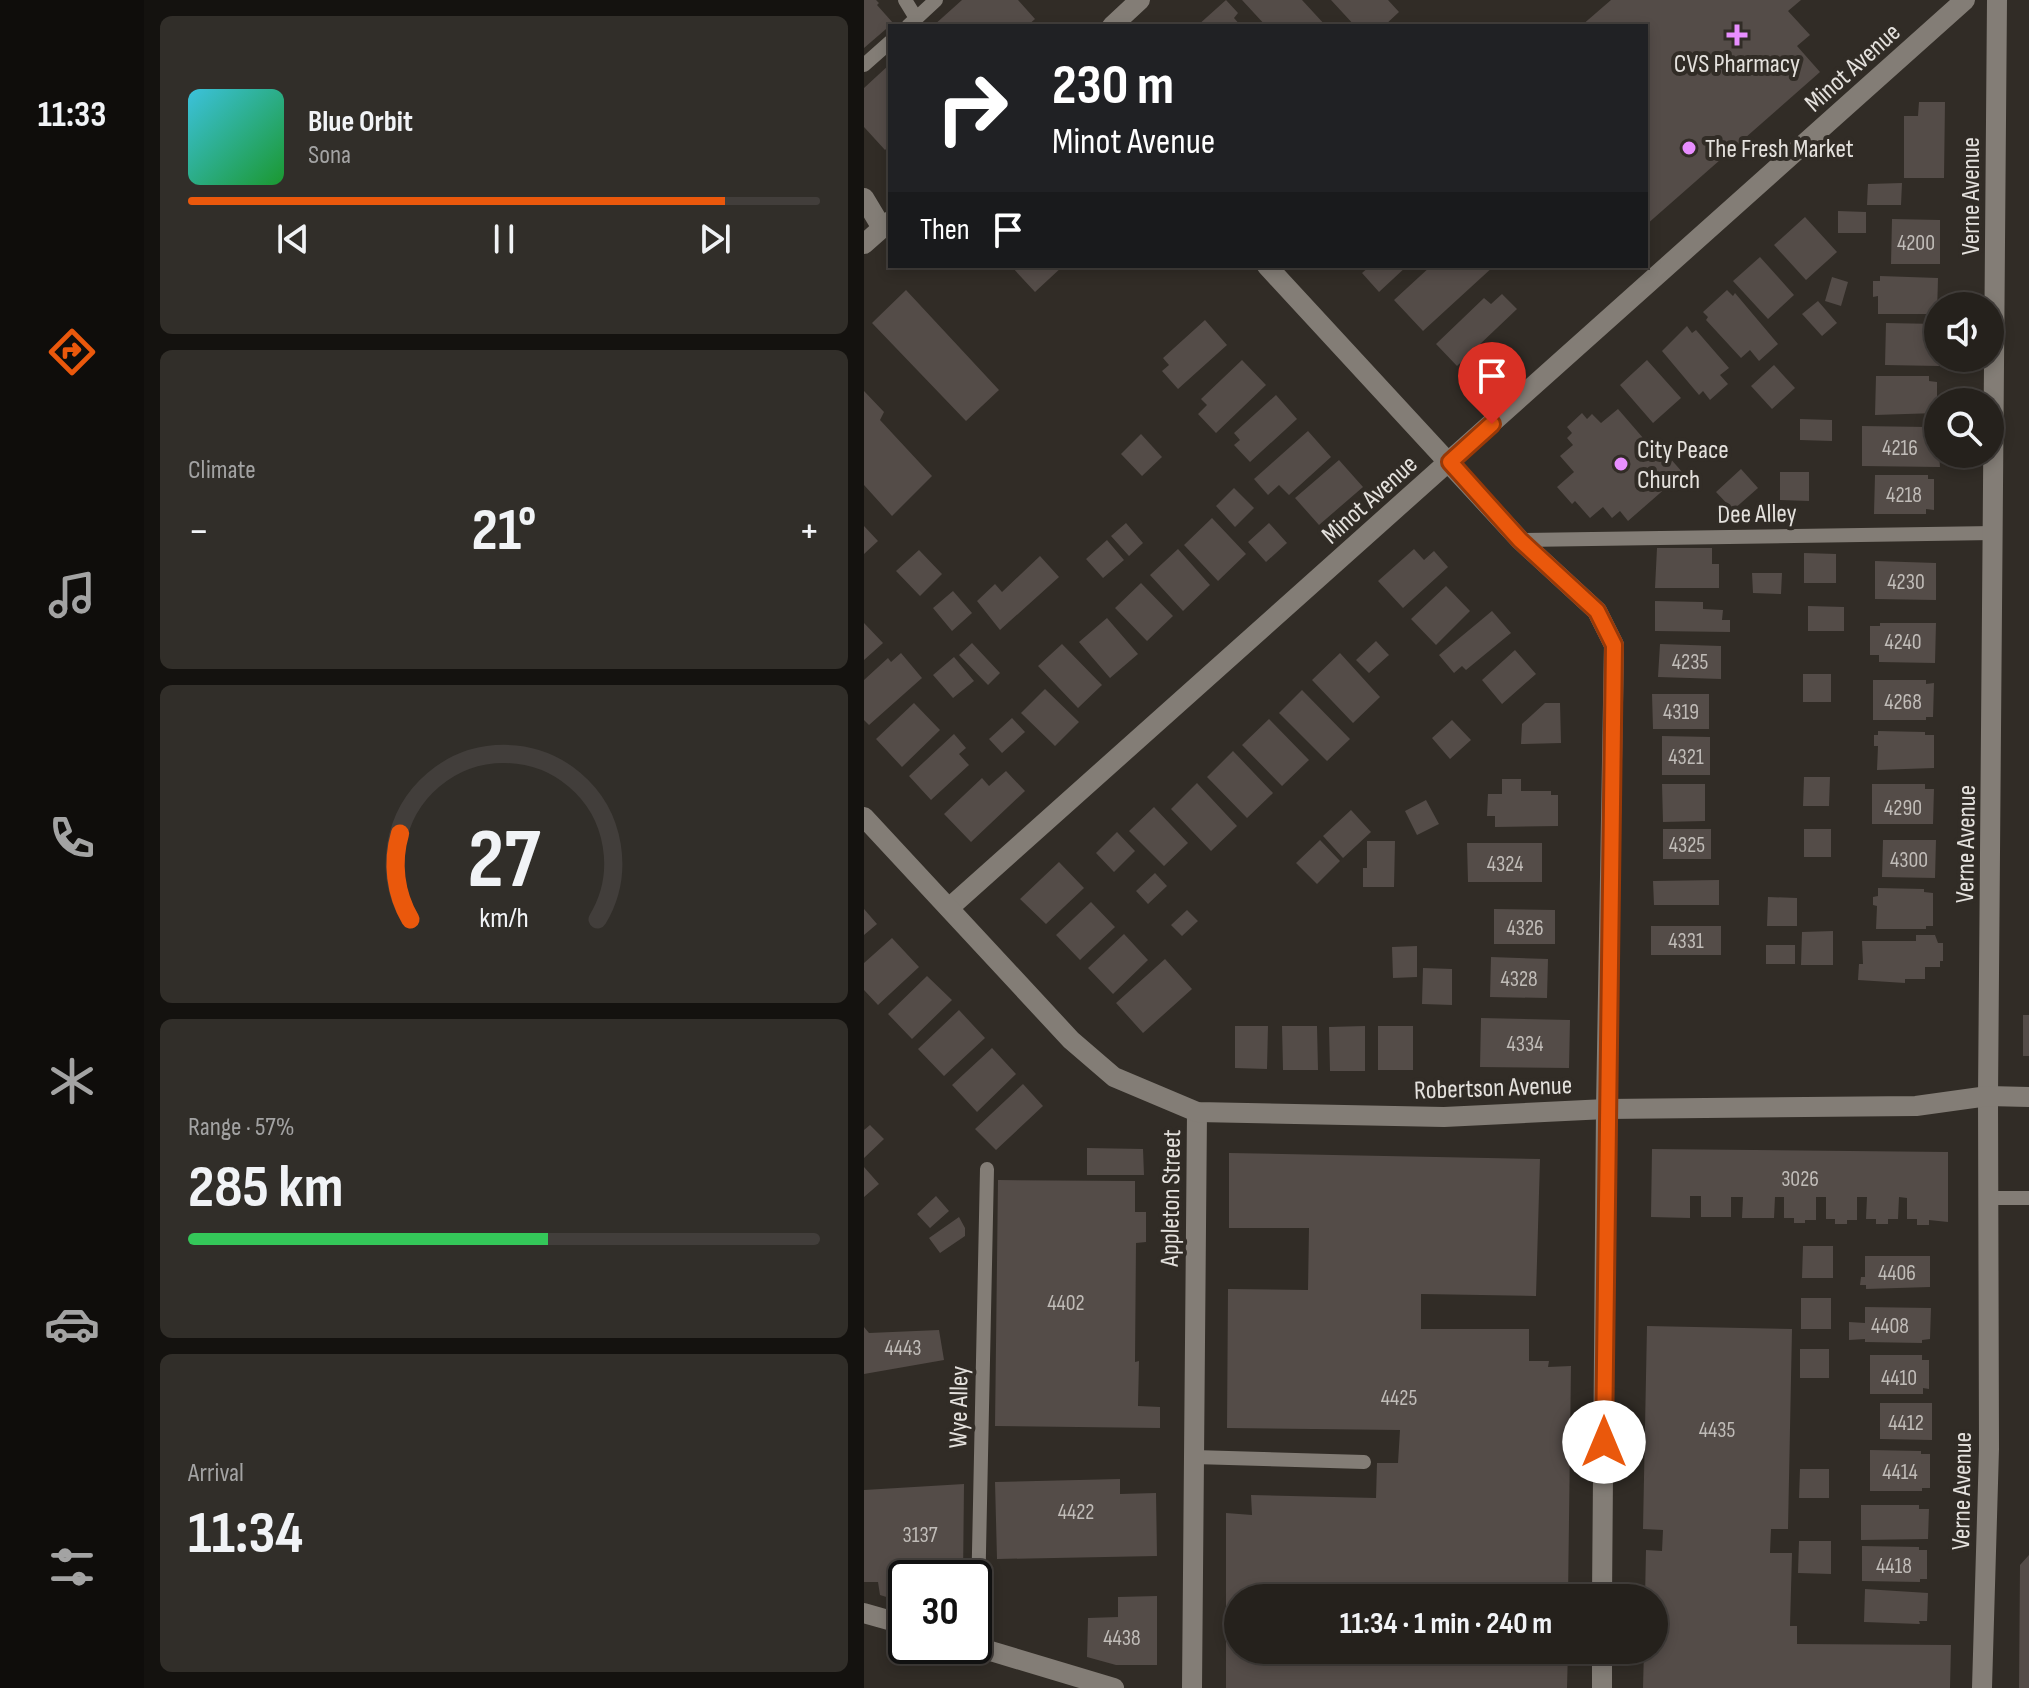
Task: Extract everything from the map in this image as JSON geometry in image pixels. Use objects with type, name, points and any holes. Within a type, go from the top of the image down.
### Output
[{"type":"street","points":[[1114,24],[1140,0]]},
{"type":"street","name":"Minot Avenue","points":[[949,908],[1965,0]]},
{"type":"street","name":"Verne Avenue","points":[[1982,1688],[1989,1449],[1988,1096],[1997,0]]},
{"type":"street","points":[[864,198],[886,225],[864,244]]},
{"type":"street","points":[[1269,268],[1520,540],[1597,611],[1614,645],[1602,1584]]},
{"type":"street","name":"Appleton Street","points":[[864,817],[1071,1040],[1114,1077],[1197,1112],[1192,1688]]},
{"type":"street","name":"Robertson Avenue","points":[[1197,1112],[1444,1117],[1606,1109],[1916,1106],[1988,1096],[2029,1097]]},
{"type":"street","points":[[864,1613],[888,1620]]},
{"type":"street","points":[[992,1651],[1114,1688]]},
{"type":"street","points":[[1602,1664],[1602,1688]]},
{"type":"lane","points":[[905,0],[912,22],[936,0]]},
{"type":"lane","points":[[864,65],[888,44]]},
{"type":"lane","name":"Dee Alley","points":[[1520,540],[1994,533]]},
{"type":"lane","name":"Wye Alley","points":[[978,1560],[987,1169]]},
{"type":"lane","points":[[1988,1198],[2029,1198]]},
{"type":"lane","points":[[1194,1457],[1364,1462]]},
{"type":"building","points":[[864,0],[876,0],[893,23],[888,24],[864,48]]},
{"type":"building","points":[[962,0],[1018,0],[1035,19],[1029,24],[935,24]]},
{"type":"building","points":[[1226,0],[1238,13],[1234,18],[1239,24],[1199,24]]},
{"type":"building","points":[[1242,0],[1302,0],[1324,24],[1264,24]]},
{"type":"building","points":[[1331,0],[1388,0],[1399,12],[1386,24],[1353,24]]},
{"type":"building","name":"The Fresh Market","points":[[1611,0],[1801,0],[1788,11],[1810,35],[1797,46],[1820,72],[1648,223],[1648,24],[1583,24]]},
{"type":"building","points":[[888,66],[888,147],[885,150],[864,127],[864,88]]},
{"type":"building","points":[[1919,102],[1945,102],[1944,178],[1904,178],[1904,116],[1918,116]]},
{"type":"building","points":[[1902,183],[1901,205],[1867,205],[1868,184]]},
{"type":"building","points":[[1838,211],[1866,212],[1866,233],[1838,233]]},
{"type":"building","points":[[1805,217],[1837,252],[1806,280],[1774,245]]},
{"type":"building","points":[[1892,219],[1940,220],[1940,264],[1891,264]]},
{"type":"building","points":[[1760,257],[1794,295],[1768,319],[1733,281]]},
{"type":"building","points":[[1013,268],[1061,268],[1035,292]]},
{"type":"building","points":[[1368,268],[1405,268],[1379,292],[1362,273]]},
{"type":"building","points":[[1429,268],[1492,268],[1423,331],[1394,300]]},
{"type":"building","points":[[1880,276],[1938,278],[1938,292],[1924,292],[1924,314],[1878,314],[1878,296],[1873,297],[1873,281],[1880,281]]},
{"type":"building","points":[[1832,277],[1848,282],[1841,306],[1825,301]]},
{"type":"building","points":[[906,290],[999,390],[966,421],[872,323]]},
{"type":"building","points":[[1727,290],[1733,296],[1735,293],[1778,344],[1759,361],[1750,350],[1741,358],[1706,320],[1708,317],[1703,312]]},
{"type":"building","points":[[1502,294],[1517,309],[1457,366],[1436,344],[1484,298],[1491,304]]},
{"type":"building","points":[[1818,301],[1837,323],[1822,336],[1802,314]]},
{"type":"building","points":[[1205,320],[1227,345],[1178,389],[1162,371],[1169,365],[1163,358]]},
{"type":"building","points":[[1886,323],[1924,324],[1924,366],[1885,365]]},
{"type":"building","points":[[1687,326],[1692,333],[1696,330],[1729,368],[1720,375],[1728,384],[1710,400],[1703,391],[1699,395],[1662,351]]},
{"type":"building","points":[[1242,360],[1266,385],[1216,433],[1198,414],[1207,405],[1201,399]]},
{"type":"building","points":[[1647,360],[1681,398],[1653,423],[1620,385]]},
{"type":"building","points":[[1774,365],[1795,388],[1772,409],[1751,386]]},
{"type":"building","points":[[1876,376],[1929,376],[1929,381],[1937,382],[1937,388],[1924,388],[1924,413],[1875,415]]},
{"type":"building","points":[[864,391],[884,412],[880,420],[932,476],[892,516],[864,485]]},
{"type":"building","points":[[1276,395],[1297,419],[1250,462],[1234,445],[1240,440],[1234,433]]},
{"type":"building","name":"City Peace Church","points":[[1618,409],[1650,446],[1655,441],[1683,473],[1628,521],[1620,511],[1612,518],[1603,507],[1590,518],[1557,487],[1574,472],[1560,456],[1573,445],[1567,438],[1572,433],[1567,427],[1582,413],[1587,419],[1592,414],[1601,423]]},
{"type":"building","points":[[1800,419],[1832,420],[1832,441],[1800,440]]},
{"type":"building","points":[[1862,426],[1924,427],[1924,467],[1862,466]]},
{"type":"building","points":[[1308,431],[1331,457],[1289,495],[1279,485],[1268,495],[1254,479]]},
{"type":"building","points":[[1141,434],[1162,457],[1142,476],[1121,454]]},
{"type":"building","points":[[1339,460],[1363,487],[1319,525],[1295,498]]},
{"type":"building","points":[[1741,469],[1758,488],[1733,510],[1716,492]]},
{"type":"building","points":[[1780,472],[1809,472],[1809,501],[1780,500]]},
{"type":"building","points":[[1875,475],[1928,475],[1928,479],[1934,479],[1934,510],[1926,509],[1926,514],[1874,514]]},
{"type":"building","points":[[1234,488],[1254,508],[1235,527],[1216,506]]},
{"type":"building","points":[[1212,518],[1246,554],[1218,581],[1184,545]]},
{"type":"building","points":[[1126,523],[1143,543],[1129,556],[1111,536]]},
{"type":"building","points":[[1269,523],[1287,543],[1266,562],[1248,542]]},
{"type":"building","points":[[864,526],[878,541],[864,554]]},
{"type":"building","points":[[1107,540],[1124,560],[1103,578],[1086,559]]},
{"type":"building","points":[[1657,548],[1712,548],[1712,564],[1719,564],[1719,588],[1655,588]]},
{"type":"building","points":[[1178,549],[1210,585],[1183,611],[1150,575]]},
{"type":"building","points":[[1414,549],[1424,560],[1434,551],[1448,567],[1403,608],[1378,581]]},
{"type":"building","points":[[919,550],[942,574],[920,596],[896,571]]},
{"type":"building","points":[[1804,553],[1836,554],[1836,583],[1804,583]]},
{"type":"building","points":[[1040,556],[1059,577],[1000,630],[977,601],[995,584],[1002,592]]},
{"type":"building","points":[[1875,561],[1936,563],[1936,600],[1875,599]]},
{"type":"building","points":[[1752,573],[1782,573],[1781,594],[1753,593]]},
{"type":"building","points":[[1141,583],[1173,616],[1147,641],[1115,608]]},
{"type":"building","points":[[1446,586],[1470,611],[1436,645],[1411,619]]},
{"type":"building","points":[[953,591],[972,613],[952,631],[933,608]]},
{"type":"building","points":[[1655,601],[1703,602],[1703,609],[1723,610],[1722,620],[1730,620],[1730,632],[1655,631]]},
{"type":"building","points":[[1808,606],[1844,607],[1844,631],[1808,631]]},
{"type":"building","points":[[1492,611],[1511,633],[1466,670],[1462,666],[1454,673],[1439,655]]},
{"type":"building","points":[[1107,618],[1138,654],[1110,678],[1079,642]]},
{"type":"building","points":[[864,623],[883,643],[864,660]]},
{"type":"building","points":[[1880,623],[1936,623],[1935,663],[1879,662],[1879,655],[1870,655],[1870,626],[1880,626]]},
{"type":"building","points":[[1376,641],[1389,655],[1369,673],[1356,660]]},
{"type":"building","points":[[972,643],[1000,673],[988,685],[959,655]]},
{"type":"building","points":[[1062,644],[1102,685],[1078,708],[1038,666]]},
{"type":"building","points":[[1660,644],[1721,646],[1721,679],[1658,677]]},
{"type":"building","points":[[1515,650],[1536,674],[1502,704],[1482,680]]},
{"type":"building","points":[[901,653],[922,678],[869,725],[864,720],[864,680],[888,658],[891,662]]},
{"type":"building","points":[[1340,653],[1380,697],[1353,723],[1312,680]]},
{"type":"building","points":[[954,657],[974,681],[953,698],[933,675]]},
{"type":"building","points":[[1803,674],[1831,674],[1831,702],[1803,702]]},
{"type":"building","points":[[1873,680],[1926,680],[1926,684],[1934,683],[1933,717],[1926,717],[1926,720],[1873,720]]},
{"type":"building","points":[[1045,689],[1079,722],[1055,746],[1021,713]]},
{"type":"building","points":[[1302,690],[1350,739],[1327,761],[1279,713]]},
{"type":"building","points":[[1652,694],[1709,694],[1709,729],[1653,729]]},
{"type":"building","points":[[914,703],[940,730],[902,767],[876,739]]},
{"type":"building","points":[[1545,703],[1560,703],[1561,743],[1521,744],[1522,724]]},
{"type":"building","points":[[1012,718],[1025,732],[1002,753],[989,739]]},
{"type":"building","points":[[1269,719],[1309,760],[1282,786],[1242,745]]},
{"type":"building","points":[[1452,720],[1471,740],[1450,759],[1432,738]]},
{"type":"building","points":[[1878,731],[1934,735],[1934,768],[1877,770],[1878,746],[1874,746],[1874,735],[1878,735]]},
{"type":"building","points":[[954,734],[966,748],[959,754],[969,765],[931,800],[909,776]]},
{"type":"building","points":[[1662,736],[1710,737],[1710,775],[1662,775]]},
{"type":"building","points":[[1233,751],[1273,793],[1247,818],[1207,777]]},
{"type":"building","points":[[1006,771],[1025,791],[971,842],[944,814],[982,778],[989,786]]},
{"type":"building","points":[[1804,777],[1830,777],[1829,806],[1803,806]]},
{"type":"building","points":[[1502,779],[1521,779],[1521,791],[1551,791],[1551,795],[1558,795],[1558,826],[1495,827],[1495,816],[1487,816],[1488,794],[1502,794]]},
{"type":"building","points":[[1197,783],[1237,826],[1211,851],[1171,809]]},
{"type":"building","points":[[1662,784],[1705,784],[1705,821],[1663,822]]},
{"type":"building","points":[[1872,784],[1925,784],[1925,789],[1934,789],[1933,824],[1872,824]]},
{"type":"building","points":[[1426,800],[1439,824],[1417,835],[1405,811]]},
{"type":"building","points":[[1154,807],[1188,843],[1164,866],[1129,831]]},
{"type":"building","points":[[1351,810],[1371,832],[1343,858],[1323,836]]},
{"type":"building","points":[[1663,829],[1711,829],[1711,859],[1663,859]]},
{"type":"building","points":[[1804,829],[1831,829],[1831,857],[1804,857]]},
{"type":"building","points":[[1117,832],[1135,851],[1114,872],[1096,853]]},
{"type":"building","points":[[1320,840],[1340,861],[1317,884],[1296,863]]},
{"type":"building","points":[[1883,840],[1936,840],[1935,878],[1882,877]]},
{"type":"building","points":[[1367,841],[1395,841],[1394,887],[1363,887]]},
{"type":"building","points":[[1467,843],[1542,843],[1542,882],[1468,882]]},
{"type":"building","points":[[1059,862],[1084,888],[1046,924],[1020,899]]},
{"type":"building","points":[[1155,873],[1167,886],[1148,904],[1136,891]]},
{"type":"building","points":[[1719,880],[1719,905],[1654,905],[1653,881]]},
{"type":"building","points":[[1878,888],[1924,889],[1924,892],[1933,893],[1933,926],[1926,926],[1926,929],[1876,929],[1877,906],[1873,905],[1873,897],[1878,896]]},
{"type":"building","points":[[1768,897],[1797,898],[1797,926],[1767,926]]},
{"type":"building","points":[[1091,902],[1115,927],[1080,960],[1056,935]]},
{"type":"building","points":[[864,909],[877,924],[864,935]]},
{"type":"building","points":[[1494,909],[1555,910],[1555,944],[1494,944]]},
{"type":"building","points":[[1187,910],[1198,921],[1182,936],[1171,925]]},
{"type":"building","points":[[1651,926],[1721,926],[1721,955],[1651,955]]},
{"type":"building","points":[[1833,931],[1833,965],[1801,965],[1802,932]]},
{"type":"building","points":[[1124,934],[1148,960],[1113,994],[1088,968]]},
{"type":"building","points":[[1916,935],[1935,935],[1938,943],[1943,943],[1940,967],[1925,967],[1925,979],[1905,979],[1905,983],[1858,980],[1859,964],[1863,964],[1862,941],[1916,941]]},
{"type":"building","points":[[892,938],[919,967],[878,1005],[864,990],[864,963]]},
{"type":"building","points":[[1766,945],[1795,945],[1795,964],[1766,964]]},
{"type":"building","points":[[1417,946],[1417,977],[1393,978],[1392,947]]},
{"type":"building","points":[[1491,957],[1548,959],[1547,998],[1490,997]]},
{"type":"building","points":[[1165,959],[1192,989],[1143,1033],[1116,1003]]},
{"type":"building","points":[[1423,968],[1452,969],[1452,1005],[1422,1004]]},
{"type":"building","points":[[927,976],[952,1000],[912,1039],[888,1014]]},
{"type":"building","points":[[959,1010],[985,1038],[944,1076],[918,1049]]},
{"type":"building","points":[[2023,1015],[2029,1015],[2029,1056],[2023,1056]]},
{"type":"building","points":[[1481,1018],[1570,1020],[1569,1068],[1480,1067]]},
{"type":"building","points":[[1235,1026],[1268,1026],[1267,1069],[1235,1068]]},
{"type":"building","points":[[1282,1026],[1317,1026],[1318,1070],[1283,1070]]},
{"type":"building","points":[[1365,1026],[1365,1071],[1330,1071],[1329,1027]]},
{"type":"building","points":[[1378,1026],[1413,1026],[1413,1070],[1378,1070]]},
{"type":"building","points":[[992,1048],[1016,1074],[977,1112],[952,1085]]},
{"type":"building","points":[[1023,1084],[1043,1106],[996,1150],[975,1129]]},
{"type":"building","points":[[870,1125],[884,1139],[864,1158],[864,1130]]},
{"type":"building","points":[[1087,1148],[1143,1149],[1144,1175],[1087,1175]]},
{"type":"building","points":[[1652,1149],[1948,1152],[1948,1222],[1929,1220],[1929,1225],[1917,1225],[1917,1219],[1907,1219],[1907,1198],[1899,1197],[1898,1219],[1888,1219],[1888,1224],[1876,1224],[1876,1219],[1866,1219],[1867,1197],[1857,1197],[1857,1220],[1847,1220],[1847,1224],[1835,1224],[1835,1219],[1826,1219],[1826,1197],[1816,1197],[1816,1220],[1805,1220],[1805,1223],[1794,1223],[1794,1218],[1784,1218],[1784,1197],[1775,1197],[1774,1218],[1742,1218],[1743,1197],[1731,1197],[1731,1217],[1701,1217],[1701,1196],[1690,1196],[1690,1218],[1651,1217]]},
{"type":"building","points":[[1229,1153],[1540,1159],[1536,1296],[1421,1294],[1421,1329],[1529,1329],[1529,1361],[1549,1361],[1548,1367],[1571,1366],[1568,1584],[1226,1584],[1226,1513],[1252,1515],[1251,1495],[1376,1498],[1377,1463],[1398,1463],[1400,1430],[1227,1428],[1228,1289],[1308,1290],[1309,1228],[1229,1228]]},
{"type":"building","points":[[864,1167],[879,1184],[864,1197]]},
{"type":"building","points":[[998,1180],[1135,1181],[1135,1212],[1146,1212],[1146,1242],[1136,1243],[1135,1362],[1139,1361],[1138,1406],[1160,1407],[1160,1428],[995,1426]]},
{"type":"building","points":[[936,1196],[949,1211],[930,1228],[917,1214]]},
{"type":"building","points":[[959,1217],[965,1228],[965,1236],[940,1253],[929,1238]]},
{"type":"building","points":[[1803,1246],[1833,1246],[1833,1278],[1802,1278]]},
{"type":"building","points":[[1865,1256],[1930,1256],[1930,1287],[1866,1289],[1866,1285],[1860,1285],[1861,1277],[1865,1277]]},
{"type":"building","points":[[1801,1298],[1831,1298],[1831,1329],[1801,1329]]},
{"type":"building","points":[[1865,1307],[1931,1308],[1930,1339],[1922,1340],[1922,1343],[1849,1340],[1849,1322],[1865,1323]]},
{"type":"building","points":[[1647,1326],[1792,1329],[1788,1529],[1771,1529],[1770,1553],[1792,1553],[1790,1626],[1797,1626],[1797,1644],[1951,1645],[1950,1688],[1643,1688],[1644,1664],[1668,1664],[1668,1584],[1645,1584],[1646,1550],[1662,1551],[1663,1530],[1643,1529]]},
{"type":"building","points":[[864,1327],[869,1333],[939,1330],[944,1360],[864,1374]]},
{"type":"building","points":[[1800,1349],[1829,1349],[1829,1378],[1800,1378]]},
{"type":"building","points":[[1870,1355],[1922,1355],[1922,1360],[1929,1360],[1929,1389],[1923,1388],[1923,1394],[1870,1394]]},
{"type":"building","points":[[1880,1403],[1932,1403],[1932,1440],[1880,1439]]},
{"type":"building","points":[[1870,1450],[1930,1454],[1930,1488],[1922,1488],[1922,1491],[1870,1491]]},
{"type":"building","points":[[1800,1469],[1829,1469],[1829,1498],[1799,1498]]},
{"type":"building","points":[[1120,1479],[1120,1494],[1156,1493],[1157,1556],[997,1559],[995,1482]]},
{"type":"building","points":[[964,1484],[963,1560],[888,1560],[888,1597],[880,1595],[878,1582],[864,1582],[864,1490]]},
{"type":"building","points":[[1861,1505],[1919,1505],[1919,1509],[1929,1509],[1928,1539],[1861,1540]]},
{"type":"building","points":[[1799,1541],[1831,1541],[1831,1574],[1798,1573]]},
{"type":"building","points":[[1862,1546],[1919,1547],[1919,1550],[1927,1550],[1927,1579],[1920,1579],[1920,1582],[1862,1581]]},
{"type":"building","points":[[2029,1555],[2029,1688],[2019,1688],[2020,1565]]},
{"type":"building","points":[[1865,1589],[1928,1593],[1927,1621],[1919,1621],[1920,1624],[1864,1622]]},
{"type":"building","points":[[1157,1596],[1157,1665],[1116,1665],[1087,1657],[1088,1618],[1118,1617],[1118,1597]]},
{"type":"building","points":[[1226,1664],[1568,1664],[1567,1688],[1226,1688]]},
{"type":"place","name":"CVS Pharmacy","points":[[1737,35]]},
{"type":"place","name":"The Fresh Market","points":[[1689,148]]},
{"type":"place","name":"City Peace Church","points":[[1621,464]]},
{"type":"route","points":[[1492,424],[1450,462],[1520,540],[1597,611],[1614,645],[1604,1442]]}]
